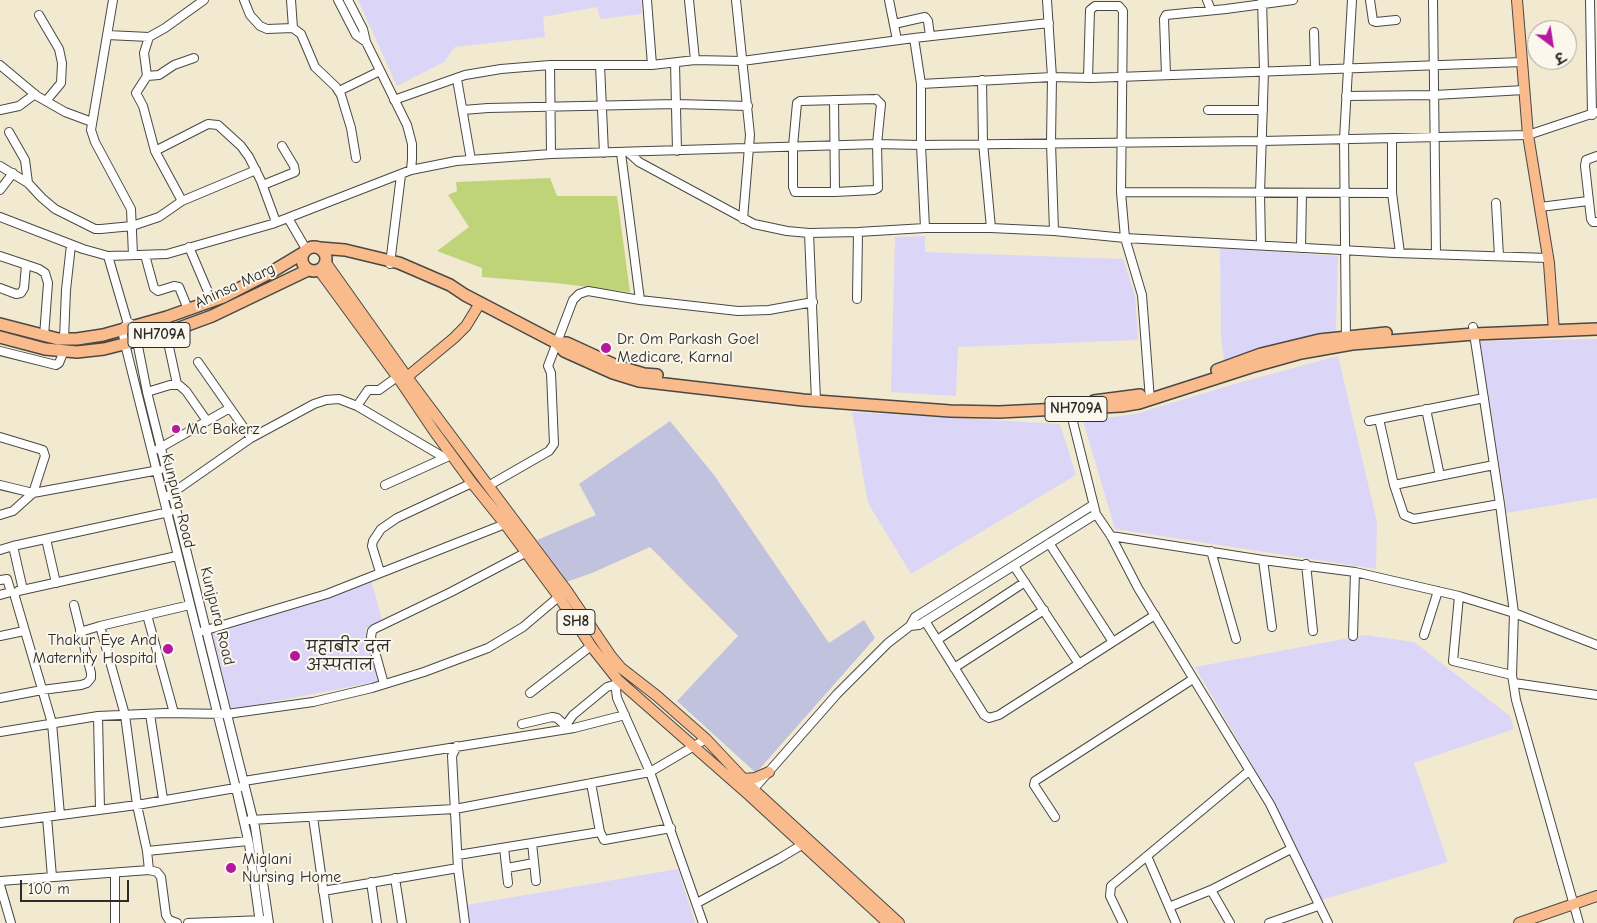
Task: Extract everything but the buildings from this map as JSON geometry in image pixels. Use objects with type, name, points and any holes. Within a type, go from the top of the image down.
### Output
[{"type":"highway","name":"NH709A","points":[[305,251],[316,246],[320,261],[345,250],[390,263],[450,286],[557,343],[567,343],[617,366],[644,374],[816,397],[954,404],[1069,406],[1150,396],[1262,354],[1319,340],[1346,340],[1473,330],[1597,329]]},
{"type":"highway","points":[[305,251],[302,262],[320,261]]},
{"type":"highway","name":"Ahinsa Marg","points":[[0,337],[44,349],[64,345],[77,339],[212,301],[273,270],[305,251]]},
{"type":"highway","name":"Ahinsa Marg","points":[[0,324],[44,336],[77,352],[104,349],[166,333],[212,316],[320,261]]},
{"type":"highway","name":"NH709A","points":[[1554,328],[1597,323]]},
{"type":"main road","points":[[1517,0],[1528,135],[1548,258],[1554,328]]},
{"type":"main road","name":"SH8","points":[[320,261],[402,377],[448,457],[505,524],[525,553],[541,565]]},
{"type":"main road","points":[[402,377],[454,338],[466,326],[480,303]]},
{"type":"main road","name":"SH8","points":[[402,377],[447,428],[582,622],[622,668],[706,739],[744,779],[751,792]]},
{"type":"main road","name":"SH8","points":[[582,622],[591,646],[618,682],[693,746],[751,792],[867,898],[899,923]]},
{"type":"main road","points":[[744,779],[755,778],[769,772]]},
{"type":"main road","points":[[1519,923],[1597,896]]},
{"type":"main road","name":"SH8","points":[[867,898],[888,923]]},
{"type":"street","points":[[113,0],[92,122],[92,135],[131,209],[133,256]]},
{"type":"street","points":[[107,35],[149,37],[204,0]]},
{"type":"street","points":[[244,0],[250,15],[263,27],[293,28],[298,30],[304,39],[315,67],[339,91],[351,128],[356,158]]},
{"type":"street","points":[[291,0],[293,28]]},
{"type":"street","points":[[338,0],[356,35],[366,42]]},
{"type":"street","points":[[348,0],[410,134],[412,159],[410,170]]},
{"type":"street","points":[[647,0],[652,65]]},
{"type":"street","points":[[688,0],[695,60]]},
{"type":"street","points":[[736,0],[748,106],[750,148],[743,219]]},
{"type":"street","points":[[889,0],[897,40]]},
{"type":"street","points":[[1047,0],[1052,77],[1051,143],[1054,231]]},
{"type":"street","points":[[1207,0],[1211,10]]},
{"type":"street","points":[[1166,74],[1165,16],[1168,14],[1293,0]]},
{"type":"street","points":[[1346,340],[1344,139],[1352,0]]},
{"type":"street","points":[[1370,0],[1373,21],[1396,20]]},
{"type":"street","points":[[1433,0],[1436,254]]},
{"type":"street","points":[[1261,245],[1260,193],[1264,72],[1262,2]]},
{"type":"street","points":[[0,218],[71,245],[108,256],[133,256],[166,254],[276,222],[410,170],[456,161],[551,154],[793,146],[1262,141],[1528,135],[1595,114],[1592,2]]},
{"type":"street","points":[[1088,78],[1090,10],[1095,6],[1119,6],[1122,9],[1121,192],[1125,238],[1142,295],[1150,396]]},
{"type":"street","points":[[39,15],[59,49],[62,63],[61,83],[46,101]]},
{"type":"street","points":[[894,24],[925,17],[928,21],[930,36]]},
{"type":"street","points":[[394,100],[481,72],[550,65],[652,65],[695,60],[742,61],[897,40],[1049,23]]},
{"type":"street","points":[[1314,32],[1315,69]]},
{"type":"street","points":[[149,37],[144,53],[146,76],[136,93],[143,106],[155,151],[182,201]]},
{"type":"street","points":[[914,38],[921,84],[924,228]]},
{"type":"street","points":[[146,76],[159,75],[174,65],[194,58]]},
{"type":"street","points":[[921,84],[1052,77],[1088,78],[1315,69],[1348,70],[1522,62]]},
{"type":"street","points":[[675,63],[677,151]]},
{"type":"street","points":[[0,64],[46,101],[65,112],[92,122]]},
{"type":"street","points":[[550,65],[551,154]]},
{"type":"street","points":[[600,65],[604,153]]},
{"type":"street","points":[[339,91],[380,71]]},
{"type":"street","points":[[457,79],[471,160]]},
{"type":"street","points":[[982,80],[983,143],[991,228]]},
{"type":"street","points":[[1346,96],[1435,95],[1524,90]]},
{"type":"street","points":[[0,110],[19,106],[35,94]]},
{"type":"street","points":[[834,100],[836,192]]},
{"type":"street","points":[[834,100],[878,100],[881,104],[877,144],[878,188],[874,190],[836,192],[794,192],[793,146],[796,103],[800,101],[834,100]]},
{"type":"street","points":[[463,110],[551,106],[676,104],[748,106]]},
{"type":"street","points":[[1208,110],[1263,110]]},
{"type":"street","points":[[155,151],[208,124],[218,124],[241,146],[256,170],[263,184],[276,222]]},
{"type":"street","points":[[9,132],[25,160],[28,183]]},
{"type":"street","points":[[1392,139],[1392,193],[1400,253]]},
{"type":"street","points":[[263,184],[295,172],[294,166],[282,146]]},
{"type":"street","points":[[625,153],[743,219],[776,230],[809,233],[924,228],[991,228],[1301,248],[1548,258]]},
{"type":"street","points":[[625,153],[640,300]]},
{"type":"street","points":[[1597,156],[1590,158],[1585,163],[1591,220],[1597,222]]},
{"type":"street","points":[[0,166],[28,183],[42,198],[66,216],[95,228],[107,229],[132,226],[165,214],[182,201],[256,170]]},
{"type":"street","points":[[0,190],[13,173]]},
{"type":"street","points":[[390,263],[401,175]]},
{"type":"street","points":[[1121,192],[1392,193]]},
{"type":"street","points":[[1301,248],[1302,193]]},
{"type":"street","points":[[1540,207],[1588,199],[1597,195]]},
{"type":"street","points":[[1496,203],[1499,256]]},
{"type":"street","points":[[288,218],[305,251]]},
{"type":"street","points":[[857,298],[858,232]]},
{"type":"street","points":[[809,233],[816,397]]},
{"type":"street","points":[[0,351],[56,365],[59,363],[64,345],[66,290],[71,245]]},
{"type":"street","points":[[189,247],[212,301]]},
{"type":"street","points":[[145,255],[154,288],[158,291],[174,286],[178,287],[188,309]]},
{"type":"street","points":[[0,256],[39,269],[45,273],[47,278],[47,310],[44,336]]},
{"type":"street","points":[[108,256],[128,326]]},
{"type":"street","points":[[0,288],[16,294],[22,293],[26,265]]},
{"type":"street","points":[[488,486],[549,450],[554,444],[551,373],[548,366],[573,300],[579,294],[588,292],[640,300],[752,312],[813,302]]},
{"type":"street","name":"Kunpura Road","points":[[128,326],[152,453],[248,841],[260,922]]},
{"type":"street","name":"Kunjpura Road","points":[[128,326],[130,342],[147,392],[254,820],[269,921]]},
{"type":"street","points":[[1473,330],[1500,504],[1514,613],[1513,679],[1516,700],[1579,923]]},
{"type":"street","points":[[166,333],[176,384]]},
{"type":"street","points":[[198,362],[251,438]]},
{"type":"street","points":[[357,406],[368,390],[379,390],[402,377]]},
{"type":"street","points":[[147,392],[176,384],[182,386],[208,421]]},
{"type":"street","points":[[1369,421],[1484,398]]},
{"type":"street","points":[[163,499],[251,438],[306,408],[326,400],[340,399],[357,406],[448,457]]},
{"type":"street","points":[[1069,406],[1096,514],[1111,536],[1138,588],[1270,804],[1318,906],[1328,923]]},
{"type":"street","points":[[152,453],[230,408]]},
{"type":"street","points":[[1426,409],[1440,476]]},
{"type":"street","points":[[1378,419],[1394,485],[1404,515],[1414,519],[1500,504]]},
{"type":"street","points":[[0,437],[45,452],[32,493],[13,511],[0,515]]},
{"type":"street","points":[[385,485],[463,452]]},
{"type":"street","points":[[1394,485],[1494,465]]},
{"type":"street","points":[[0,485],[32,493],[166,468]]},
{"type":"street","points":[[380,572],[372,546],[381,529],[396,518],[472,483]]},
{"type":"street","points":[[751,792],[843,688],[888,643],[910,626],[915,617],[1093,505]]},
{"type":"street","points":[[0,550],[46,538],[176,510]]},
{"type":"street","points":[[910,626],[919,625],[1096,514]]},
{"type":"street","points":[[197,633],[320,596],[505,524]]},
{"type":"street","points":[[1111,536],[1211,550],[1263,560],[1306,564],[1355,572],[1459,596],[1514,613],[1597,645]]},
{"type":"street","points":[[46,538],[56,583]]},
{"type":"street","points":[[1049,544],[1112,642]]},
{"type":"street","points":[[13,546],[15,597],[52,723],[60,815]]},
{"type":"street","points":[[1211,550],[1236,639]]},
{"type":"street","points":[[384,684],[371,637],[374,629],[451,592],[525,553]]},
{"type":"street","points":[[0,595],[177,556]]},
{"type":"street","points":[[1263,560],[1272,627]]},
{"type":"street","points":[[1306,564],[1314,631]]},
{"type":"street","points":[[1014,566],[1079,664]]},
{"type":"street","points":[[1353,636],[1355,572]]},
{"type":"street","points":[[0,580],[7,579],[16,592]]},
{"type":"street","points":[[937,640],[1025,582]]},
{"type":"street","points":[[1424,635],[1438,591]]},
{"type":"street","points":[[0,732],[98,716],[174,713],[227,714],[313,702],[424,672],[488,648],[523,627],[563,594]]},
{"type":"street","points":[[1459,596],[1453,661],[1513,679],[1597,695]]},
{"type":"street","points":[[0,698],[81,685],[87,683],[91,678],[74,605]]},
{"type":"street","points":[[80,632],[190,605]]},
{"type":"street","points":[[954,668],[1044,610]]},
{"type":"street","points":[[147,615],[174,713]]},
{"type":"street","points":[[925,621],[984,715],[988,718],[999,715],[1155,615]]},
{"type":"street","points":[[100,626],[125,715],[136,805],[147,850],[148,870]]},
{"type":"street","points":[[0,636],[24,631]]},
{"type":"street","points":[[530,693],[591,646]]},
{"type":"street","points":[[1055,817],[1034,785],[1035,781],[1193,679]]},
{"type":"street","points":[[618,682],[616,694],[650,772],[703,923]]},
{"type":"street","points":[[566,727],[573,715],[607,687],[618,682]]},
{"type":"street","points":[[150,714],[163,799]]},
{"type":"street","points":[[0,823],[136,805],[236,788],[245,784],[625,715]]},
{"type":"street","points":[[98,716],[100,809]]},
{"type":"street","points":[[522,724],[552,717],[557,718],[566,727]]},
{"type":"street","points":[[243,820],[455,809],[650,772],[706,739]]},
{"type":"street","points":[[457,746],[452,756],[458,868],[465,923]]},
{"type":"street","points":[[1123,923],[1110,896],[1110,889],[1114,883],[1249,771]]},
{"type":"street","points":[[591,783],[600,832],[607,841],[670,828]]},
{"type":"street","points":[[47,817],[52,878]]},
{"type":"street","points":[[312,817],[328,923]]},
{"type":"street","points":[[458,855],[600,832]]},
{"type":"street","points":[[147,850],[248,841]]},
{"type":"street","points":[[697,903],[806,842]]},
{"type":"street","points":[[532,843],[536,881]]},
{"type":"street","points":[[504,848],[508,883]]},
{"type":"street","points":[[1169,907],[1211,890],[1291,849]]},
{"type":"street","points":[[1147,856],[1176,923]]},
{"type":"street","points":[[506,868],[534,863]]},
{"type":"street","points":[[323,891],[458,868]]},
{"type":"street","points":[[0,881],[148,870],[159,874],[166,915],[169,920],[177,923]]},
{"type":"street","points":[[115,873],[115,923]]},
{"type":"street","points":[[395,878],[402,923]]},
{"type":"street","points":[[371,882],[377,923]]},
{"type":"street","points":[[0,885],[11,923]]},
{"type":"street","points":[[1211,890],[1230,923]]},
{"type":"street","points":[[1269,923],[1318,906]]},
{"type":"street","points":[[188,923],[269,921]]},
{"type":"shaded area","points":[[358,0],[641,0],[642,14],[600,19],[597,7],[543,17],[545,37],[455,47],[444,62],[397,86]]},
{"type":"shaded area","points":[[925,236],[925,252],[1123,259],[1135,295],[1138,340],[958,347],[956,396],[891,392],[895,237]]},
{"type":"shaded area","points":[[1220,248],[1338,256],[1336,331],[1224,361],[1221,335]]},
{"type":"shaded area","points":[[1597,339],[1597,498],[1507,513],[1480,341]]},
{"type":"shaded area","points":[[1338,356],[1377,522],[1376,569],[1115,529],[1083,421],[1135,414],[1238,383]]},
{"type":"shaded area","points":[[852,412],[1060,424],[1076,475],[911,574],[868,503]]},
{"type":"shaded area","points":[[670,421],[714,475],[829,643],[864,620],[875,638],[756,773],[677,701],[738,636],[650,547],[592,573],[566,582],[537,540],[596,515],[579,484]]},
{"type":"shaded area","name":"महाबीर दल अस्पताल","points":[[371,580],[382,620],[365,629],[380,681],[230,710],[212,631],[340,593]]},
{"type":"shaded area","points":[[1365,635],[1414,642],[1510,716],[1514,729],[1414,763],[1448,862],[1322,900],[1270,795],[1195,667]]},
{"type":"shaded area","points":[[678,869],[695,923],[470,923],[467,905]]},
{"type":"green space","points":[[550,178],[557,196],[617,196],[630,292],[482,277],[482,268],[437,251],[469,227],[448,195],[457,191],[456,182]]},
{"type":"place","name":"Dr. Om Parkash Goel Medicare, Karnal","points":[[606,348]]},
{"type":"place","name":"Mc Bakerz","points":[[176,429]]},
{"type":"place","name":"Thakur Eye And Maternity Hospital","points":[[168,649]]},
{"type":"place","name":"महाबीर दल अस्पताल","points":[[295,656]]},
{"type":"place","name":"Miglani Nursing Home","points":[[231,868]]}]
